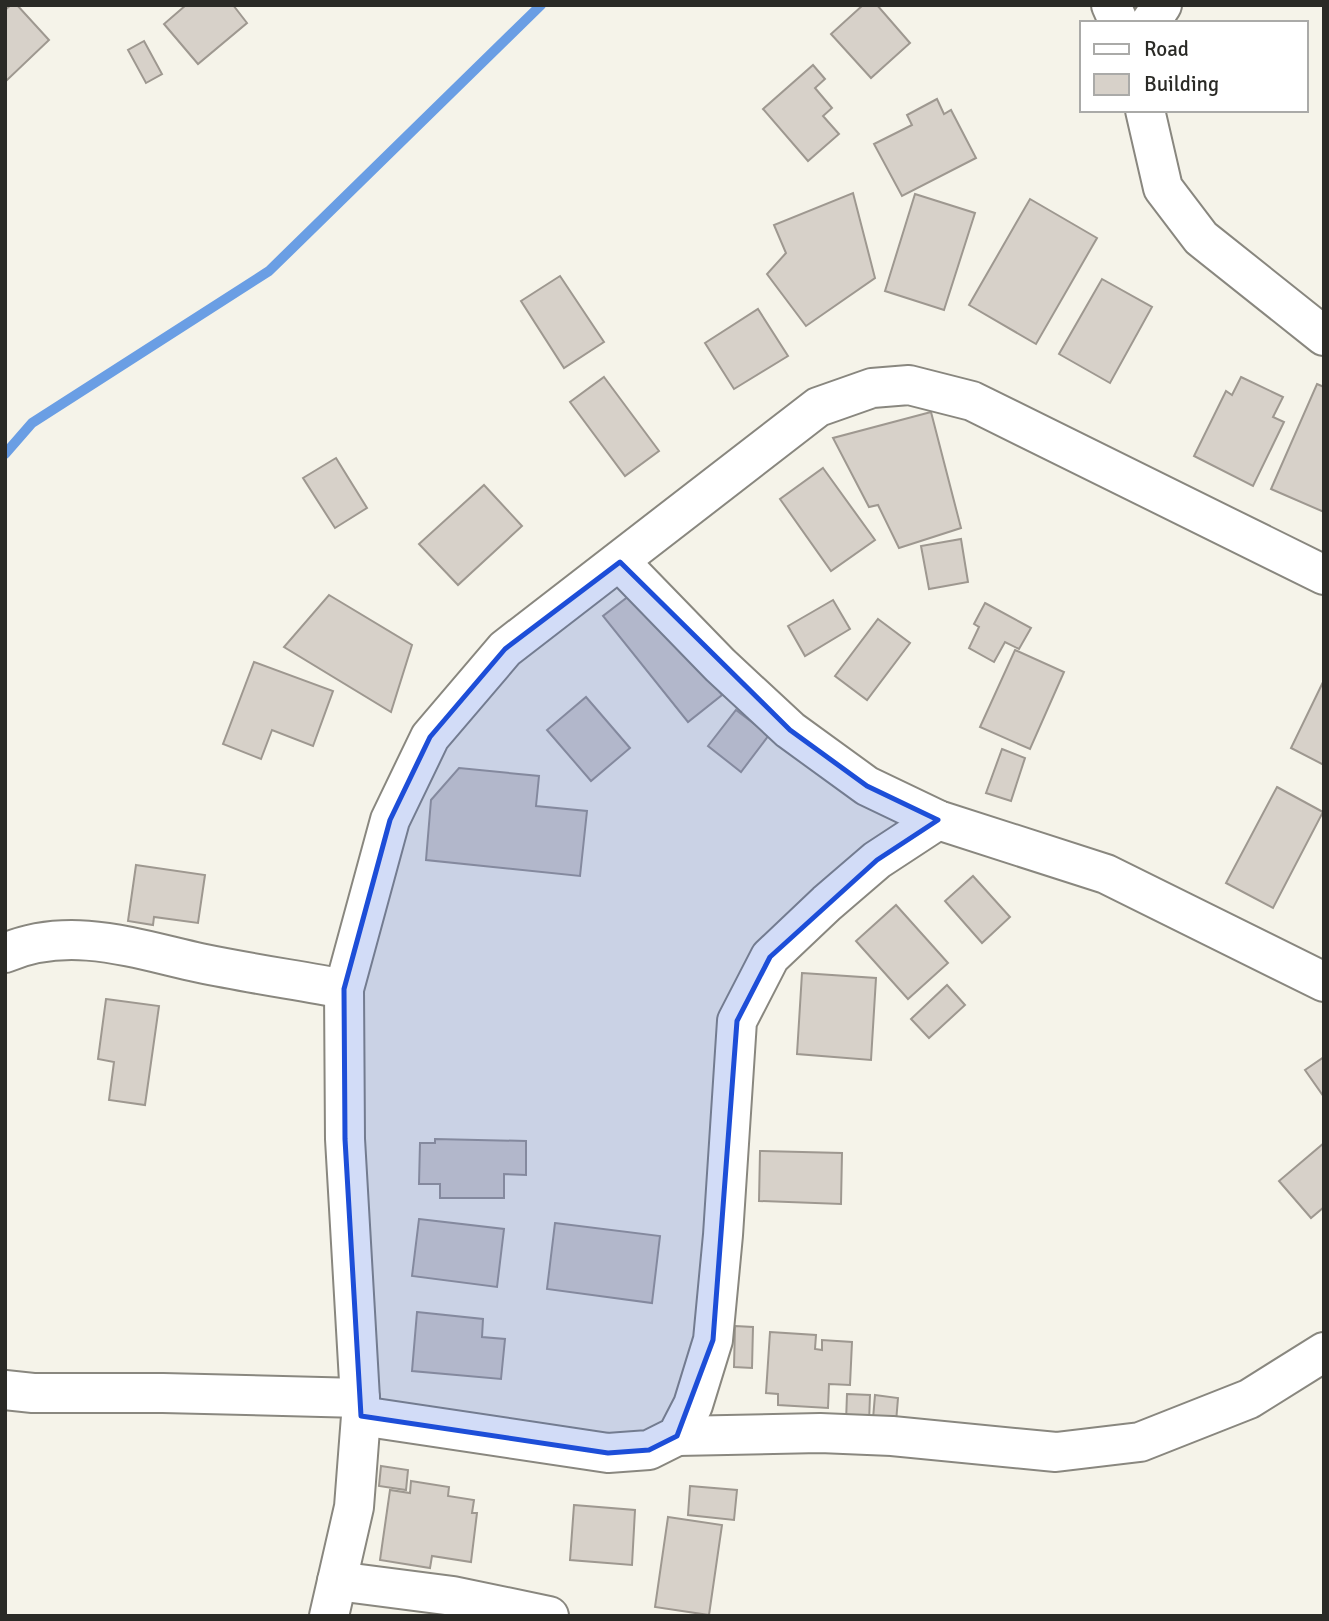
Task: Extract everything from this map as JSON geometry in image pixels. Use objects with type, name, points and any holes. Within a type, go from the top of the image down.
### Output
[{"type":"street","points":[[1111,5],[1118,21]]},
{"type":"street","points":[[1151,21],[1162,5]]},
{"type":"street","points":[[1145,112],[1163,188],[1201,238],[1324,336]]},
{"type":"street","points":[[549,1616],[453,1596],[333,1598],[354,1507],[361,1407],[345,1139],[344,989],[390,820],[430,737],[505,649],[818,407],[872,387],[909,385],[972,401],[1324,575]]},
{"type":"street","points":[[620,562],[720,665],[790,730],[867,786],[938,820],[1106,874],[1324,982]]},
{"type":"street","points":[[677,1436],[692,1405],[713,1340],[737,1021],[770,957],[877,860],[938,820]]},
{"type":"street","points":[[5,953],[24,945],[74,939],[133,946],[200,963],[344,989]]},
{"type":"street","points":[[5,1390],[33,1393],[163,1392],[361,1407],[608,1453],[649,1450],[677,1436],[820,1433],[892,1436],[1056,1452],[1140,1442],[1249,1399],[1324,1352]]},
{"type":"highlighted area","points":[[620,562],[790,730],[867,786],[938,820],[877,860],[770,957],[737,1021],[713,1340],[677,1436],[649,1450],[608,1453],[361,1416],[345,1139],[344,989],[390,820],[430,737],[505,649]]},
{"type":"building","points":[[11,5],[17,5],[49,40],[5,82],[5,10]]},
{"type":"building","points":[[186,5],[233,5],[247,23],[198,64],[164,24]]},
{"type":"building","points":[[863,5],[877,5],[910,43],[871,78],[831,34]]},
{"type":"building","points":[[144,41],[162,74],[146,83],[128,50]]},
{"type":"building","points":[[813,65],[825,79],[815,88],[832,108],[823,116],[839,134],[808,161],[763,109]]},
{"type":"building","points":[[937,99],[944,114],[951,110],[976,158],[902,196],[874,144],[912,125],[907,115]]},
{"type":"building","points":[[853,193],[875,278],[806,326],[767,274],[786,253],[774,225]]},
{"type":"building","points":[[915,194],[975,213],[944,310],[885,291]]},
{"type":"building","points":[[1030,199],[1097,238],[1036,344],[969,305]]},
{"type":"building","points":[[560,276],[604,342],[564,368],[521,301]]},
{"type":"building","points":[[1102,279],[1152,307],[1110,383],[1059,354]]},
{"type":"building","points":[[758,309],[788,356],[734,389],[705,343]]},
{"type":"building","points":[[604,377],[659,451],[625,476],[570,402]]},
{"type":"building","points":[[1241,377],[1283,397],[1273,417],[1284,422],[1253,486],[1194,456],[1226,391],[1232,395]]},
{"type":"building","points":[[1317,384],[1324,387],[1324,512],[1271,489]]},
{"type":"building","points":[[931,412],[961,528],[899,548],[878,505],[869,507],[833,438]]},
{"type":"building","points":[[336,458],[367,508],[335,528],[303,478]]},
{"type":"building","points":[[823,468],[875,540],[831,571],[780,499]]},
{"type":"building","points":[[484,485],[522,526],[458,585],[419,544]]},
{"type":"building","points":[[961,539],[968,582],[929,589],[921,546]]},
{"type":"building","points":[[638,589],[722,695],[688,722],[603,616]]},
{"type":"building","points":[[329,595],[412,645],[391,712],[284,647]]},
{"type":"building","points":[[833,600],[850,629],[805,656],[788,626]]},
{"type":"building","points":[[985,603],[1031,628],[1019,649],[1005,642],[994,662],[969,648],[979,627],[974,624]]},
{"type":"building","points":[[878,619],[910,643],[867,700],[835,676]]},
{"type":"building","points":[[1015,650],[1064,672],[1030,749],[980,727]]},
{"type":"building","points":[[254,662],[333,691],[313,746],[272,730],[261,759],[223,744]]},
{"type":"building","points":[[1324,680],[1324,765],[1291,748]]},
{"type":"building","points":[[586,697],[630,748],[591,781],[547,730]]},
{"type":"building","points":[[736,710],[769,735],[741,772],[708,746]]},
{"type":"building","points":[[1002,749],[1025,758],[1011,801],[986,793]]},
{"type":"building","points":[[459,768],[539,776],[536,806],[587,811],[580,876],[426,860],[431,800]]},
{"type":"building","points":[[1277,787],[1323,812],[1273,908],[1226,883]]},
{"type":"building","points":[[136,865],[205,875],[198,923],[154,917],[153,925],[128,921]]},
{"type":"building","points":[[973,876],[1010,917],[982,943],[945,901]]},
{"type":"building","points":[[896,905],[948,963],[908,999],[856,941]]},
{"type":"building","points":[[802,973],[876,978],[871,1060],[797,1054]]},
{"type":"building","points":[[947,985],[965,1005],[929,1038],[911,1019]]},
{"type":"building","points":[[106,999],[159,1006],[145,1105],[109,1100],[114,1062],[98,1059]]},
{"type":"building","points":[[1324,1057],[1324,1097],[1305,1070]]},
{"type":"building","points":[[435,1139],[526,1141],[526,1175],[504,1174],[504,1198],[440,1198],[440,1184],[419,1184],[420,1143],[435,1143]]},
{"type":"building","points":[[1324,1143],[1324,1207],[1311,1218],[1279,1181]]},
{"type":"building","points":[[760,1151],[842,1153],[841,1204],[759,1201]]},
{"type":"building","points":[[419,1219],[504,1229],[497,1287],[412,1276]]},
{"type":"building","points":[[555,1223],[660,1236],[652,1303],[547,1289]]},
{"type":"building","points":[[417,1312],[483,1319],[482,1337],[505,1339],[501,1379],[412,1371]]},
{"type":"building","points":[[735,1326],[753,1327],[752,1368],[734,1367]]},
{"type":"building","points":[[770,1332],[816,1335],[815,1349],[822,1350],[822,1340],[852,1342],[850,1385],[829,1384],[828,1408],[778,1405],[778,1394],[766,1393]]},
{"type":"building","points":[[847,1394],[870,1395],[869,1423],[846,1422]]},
{"type":"building","points":[[875,1395],[898,1398],[896,1422],[873,1419]]},
{"type":"building","points":[[381,1466],[408,1470],[406,1490],[379,1486]]},
{"type":"building","points":[[411,1481],[449,1487],[448,1496],[474,1500],[472,1513],[477,1513],[471,1562],[432,1556],[430,1568],[380,1560],[390,1490],[410,1493]]},
{"type":"building","points":[[690,1486],[737,1490],[734,1520],[688,1515]]},
{"type":"building","points":[[574,1505],[635,1510],[632,1565],[570,1560]]},
{"type":"building","points":[[668,1517],[722,1525],[709,1615],[655,1607]]},
{"type":"waterway","points":[[5,454],[32,423],[269,271],[541,5]]}]
